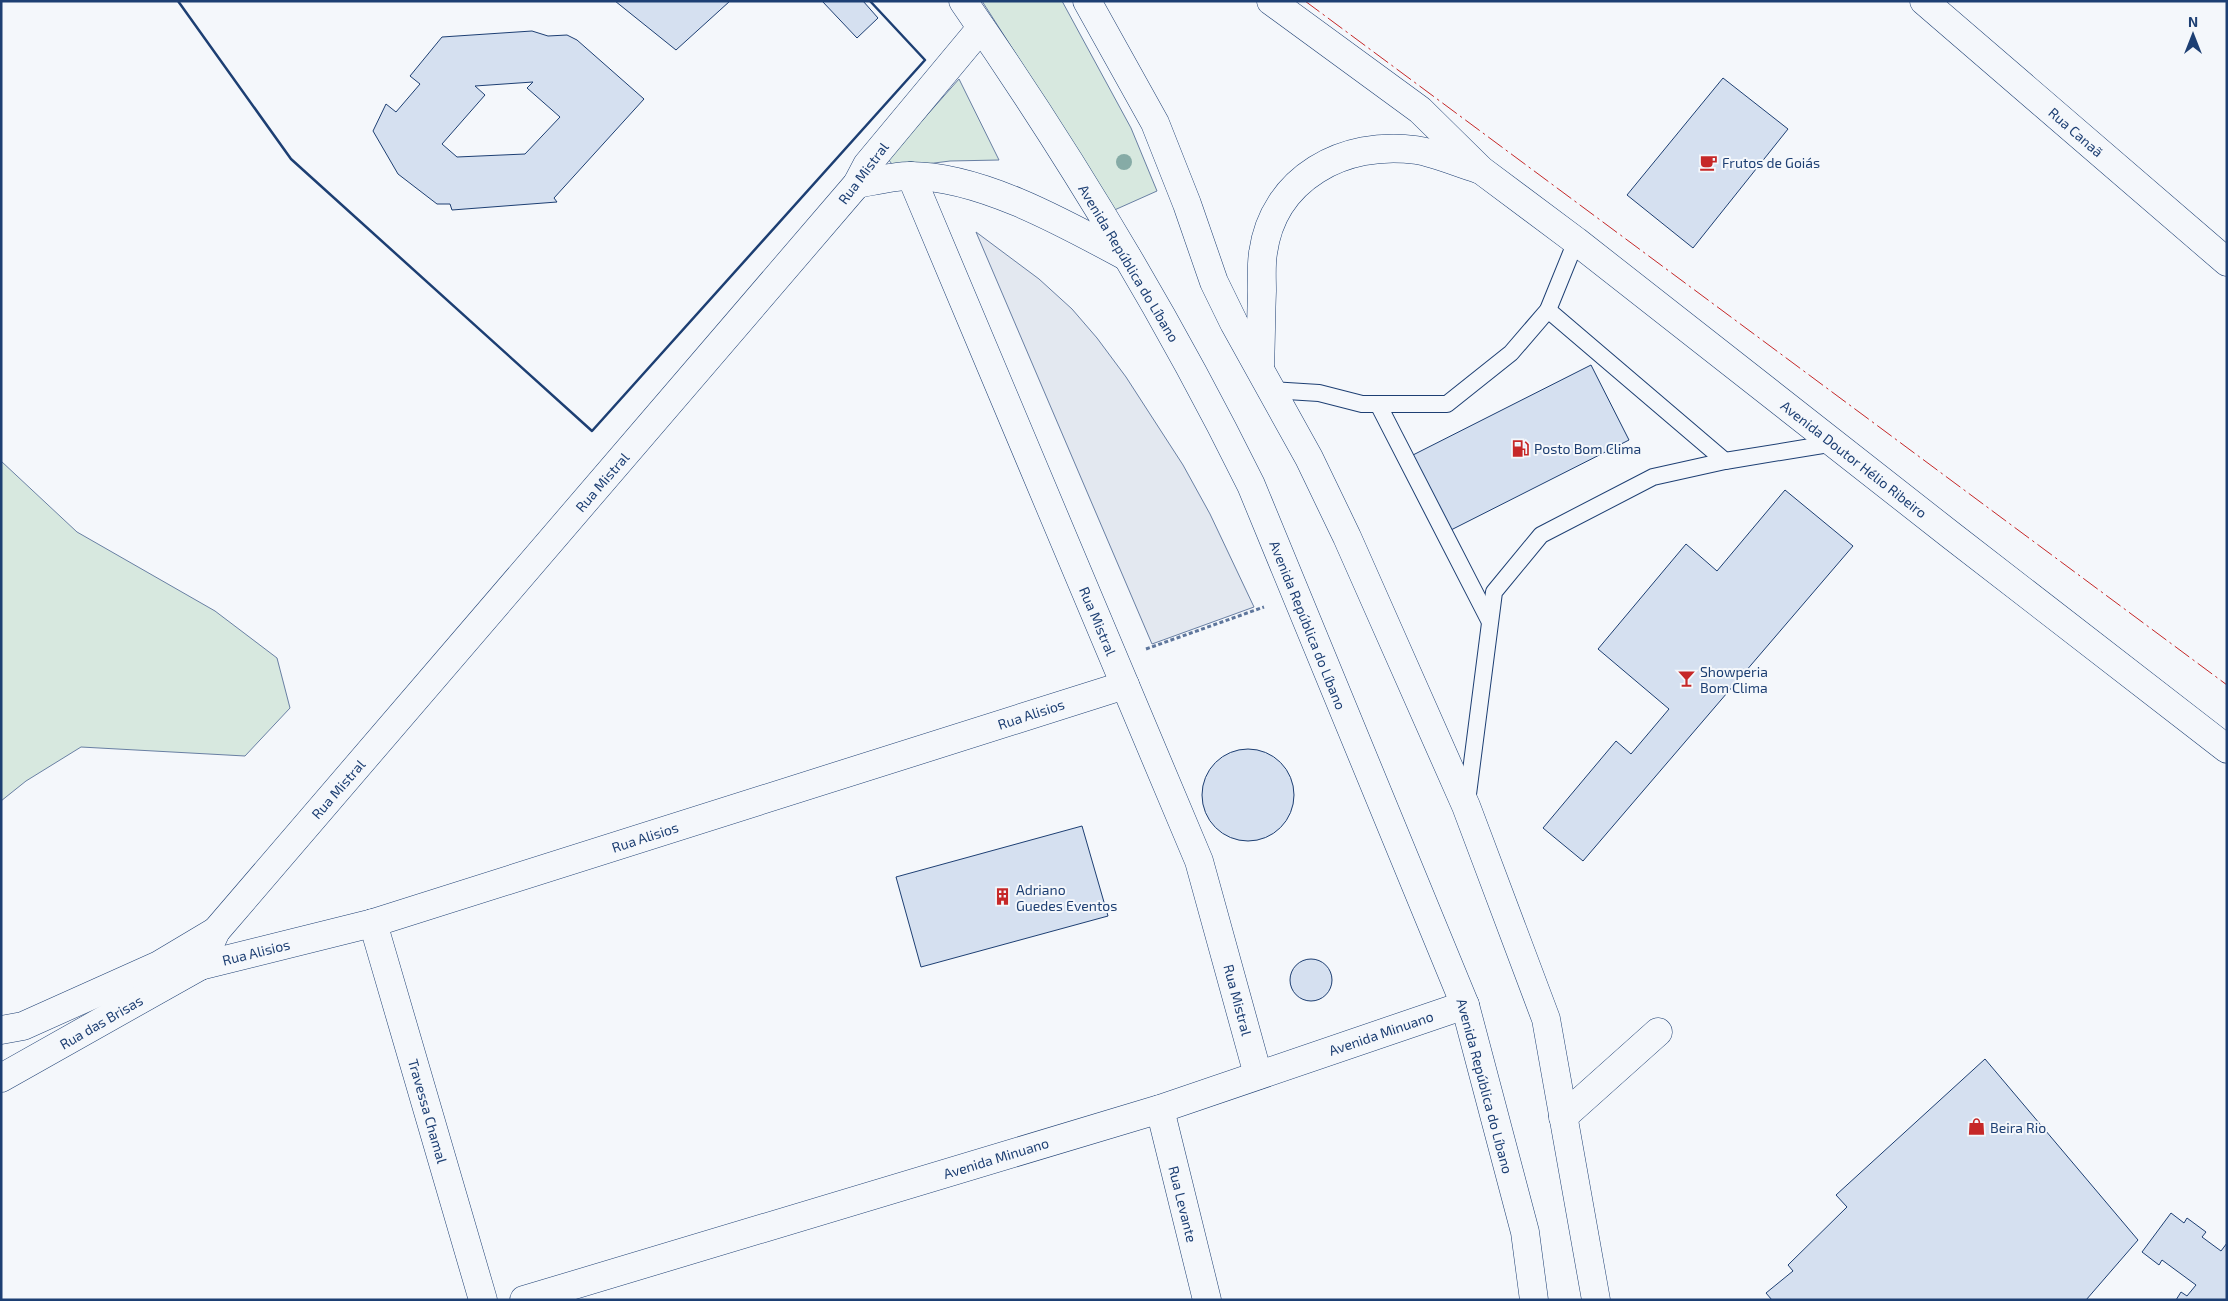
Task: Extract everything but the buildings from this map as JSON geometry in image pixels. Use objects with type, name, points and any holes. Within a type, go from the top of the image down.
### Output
[{"type":"street","name":"Avenida República do Líbano","points":[[963,1],[1127,257],[1214,410],[1251,485],[1465,1005],[1525,1232],[1534,1300]]},
{"type":"street","points":[[1087,1],[1154,123],[1187,204],[1214,282],[1309,458],[1347,537],[1466,806],[1546,1019],[1596,1300]]},
{"type":"street","points":[[1271,1],[1420,110],[1481,170]]},
{"type":"street","name":"Rua Canaã","points":[[1924,1],[2227,262]]},
{"type":"street","name":"Rua Mistral","points":[[200,966],[216,931],[857,184],[867,165],[981,28]]},
{"type":"street","points":[[1266,379],[1263,253],[1270,225],[1287,192],[1314,170],[1344,156],[1374,150],[1416,150],[1481,170]]},
{"type":"street","name":"Avenida Doutor Hélio Ribeiro","points":[[1481,170],[1576,241],[2227,748]]},
{"type":"street","name":"Rua Mistral","points":[[910,176],[1199,861],[1258,1075]]},
{"type":"street","points":[[857,184],[910,176],[962,184],[1024,205],[1060,221],[1127,257]]},
{"type":"street","name":"Rua Alisios","points":[[159,965],[200,966],[373,923],[1125,684]]},
{"type":"street","name":"Travessa Chamal","points":[[373,923],[483,1300]]},
{"type":"street","name":"Rua Mistral","points":[[159,965],[216,931]]},
{"type":"street","name":"Rua das Brisas","points":[[1,1030],[23,1026],[159,965]]},
{"type":"street","name":"Rua das Brisas","points":[[1,1078],[200,966]]},
{"type":"street","name":"Avenida Minuano","points":[[524,1300],[1160,1109],[1465,1005]]},
{"type":"street","points":[[1563,1117],[1658,1032]]},
{"type":"street","name":"Rua Levante","points":[[1160,1109],[1207,1300]]},
{"type":"lane","points":[[1266,379],[1362,404],[1448,404],[1511,353],[1548,310],[1576,241]]},
{"type":"lane","points":[[1548,310],[1725,461]]},
{"type":"lane","points":[[1378,404],[1489,620]]},
{"type":"lane","points":[[1466,806],[1494,592],[1541,535],[1653,477],[1725,461],[1835,443]]},
{"type":"path","points":[[1115,660],[1264,608],[1261,599]]},
{"type":"shaded area","points":[[982,1],[1062,1],[1131,128],[1157,191],[1110,212],[1069,137]]},
{"type":"shaded area","points":[[959,79],[999,160],[950,161],[895,168],[888,159]]},
{"type":"shaded area","points":[[976,232],[1039,279],[1072,309],[1097,338],[1126,377],[1183,465],[1210,514],[1254,607],[1152,644]]},
{"type":"shaded area","points":[[1,461],[77,532],[215,611],[277,658],[290,708],[245,756],[81,747],[26,781],[1,801]]},
{"type":"wall","points":[[178,1],[291,159],[592,431],[925,60],[870,1]]},
{"type":"power","points":[[1305,1],[2227,685]]},
{"type":"place","name":"Frutos de Goiás","points":[[1708,162]]},
{"type":"place","name":"Posto Bom Clima","points":[[1520,448]]},
{"type":"place","name":"Showperia Bom Clima","points":[[1686,679]]},
{"type":"place","name":"Adriano Guedes Eventos","points":[[1002,897]]},
{"type":"place","name":"Beira Rio","points":[[1976,1127]]}]
